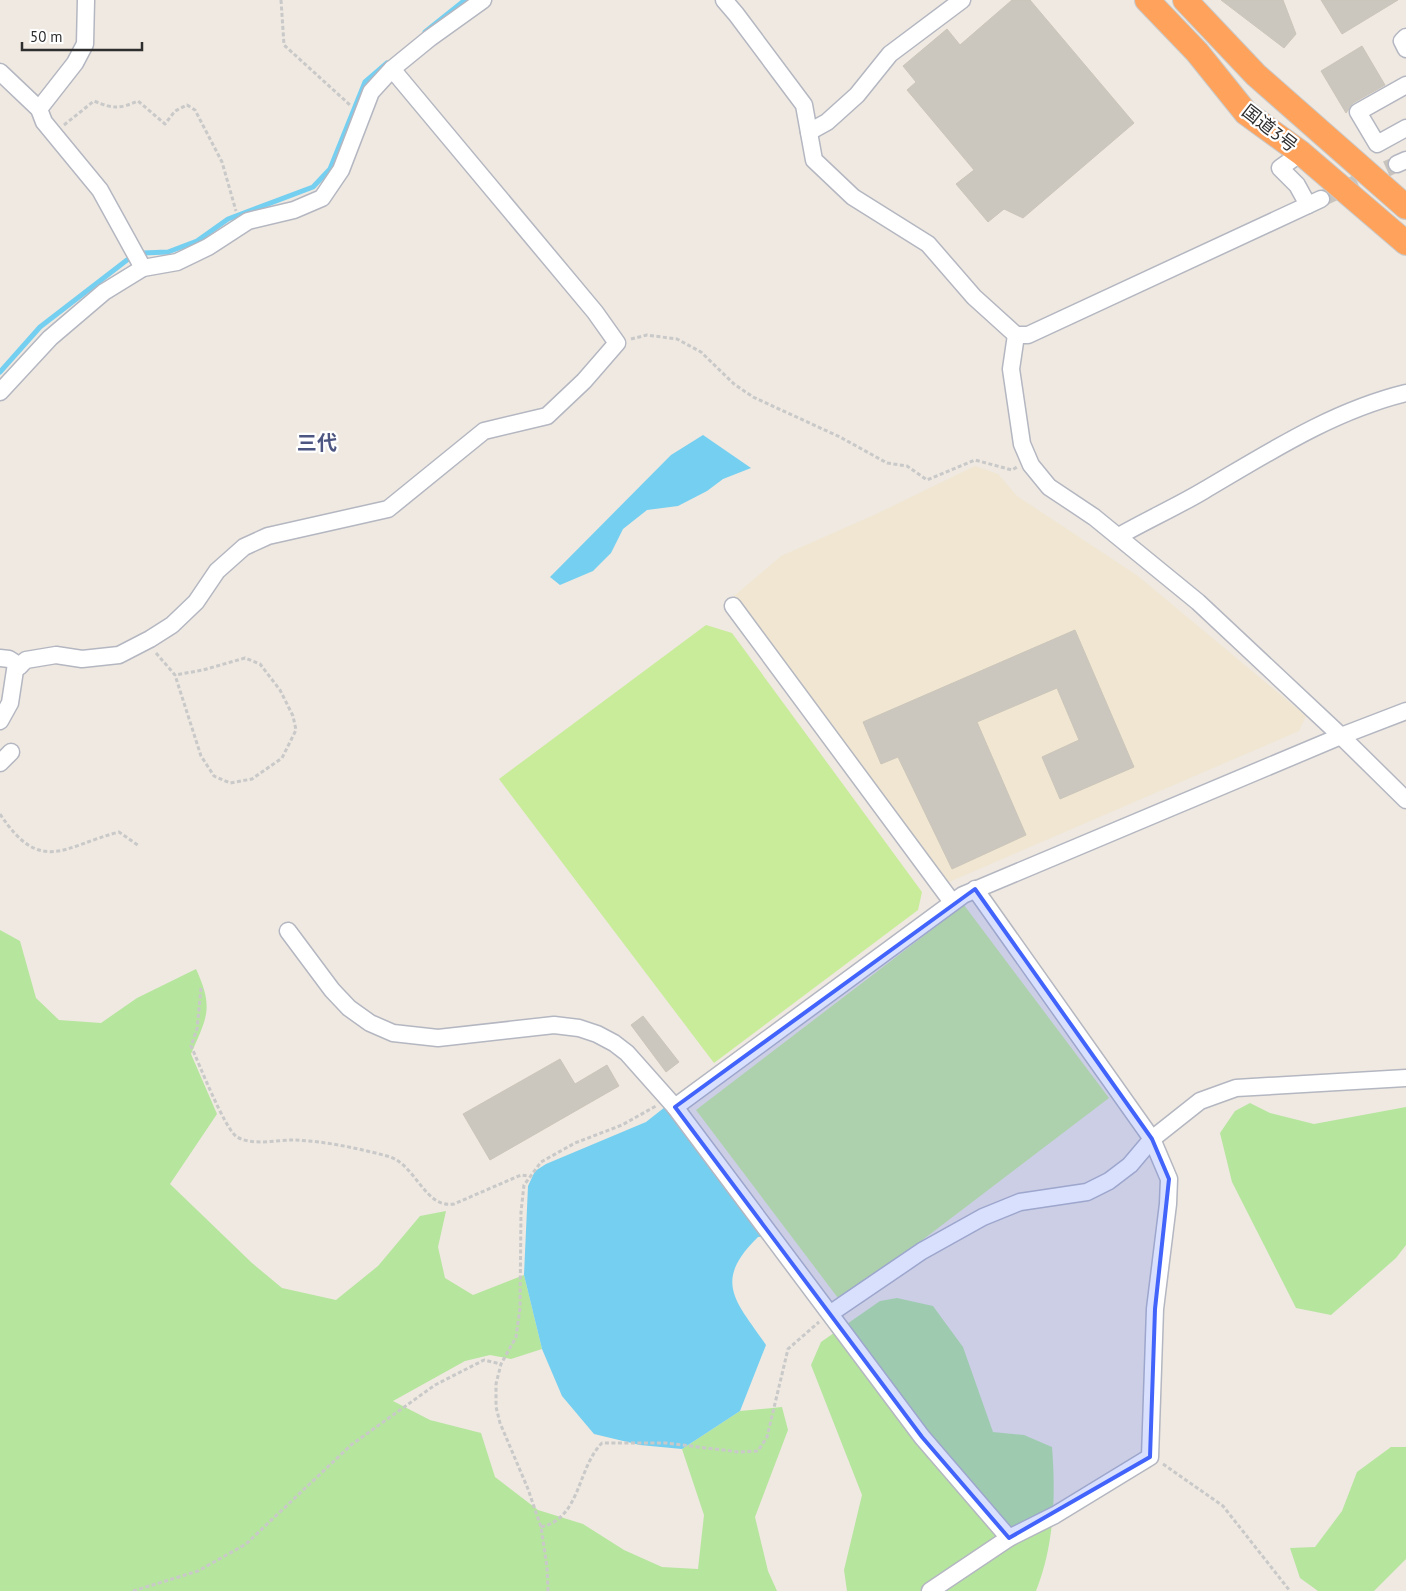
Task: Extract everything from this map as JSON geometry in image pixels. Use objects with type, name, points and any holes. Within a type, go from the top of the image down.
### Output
[{"type":"highway","name":"国道3号","points":[[1147,0],[1197,52],[1246,113],[1301,153],[1406,243]]},
{"type":"highway","name":"国道3号","points":[[1186,0],[1256,75],[1406,207]]},
{"type":"street","points":[[39,109],[75,63],[86,44],[86,0]]},
{"type":"street","points":[[0,392],[50,338],[104,292],[143,268],[177,262],[208,247],[248,221],[294,210],[322,198],[342,170],[372,92],[392,69],[430,38],[483,0]]},
{"type":"street","points":[[724,0],[804,106],[814,160],[853,197],[928,244],[974,297],[1016,335],[1028,335],[1314,202],[1280,168],[1301,153]]},
{"type":"street","points":[[809,132],[827,122],[857,95],[890,54],[962,0]]},
{"type":"street","points":[[1406,37],[1402,41],[1406,49]]},
{"type":"street","points":[[0,721],[10,703],[15,670],[26,660],[56,654],[82,659],[119,655],[146,641],[172,626],[196,602],[217,571],[244,547],[268,536],[388,509],[484,431],[547,416],[584,381],[617,343],[595,312],[392,69]]},
{"type":"street","points":[[0,72],[39,109],[44,122],[100,190],[143,268]]},
{"type":"street","points":[[1406,85],[1358,112],[1377,144],[1406,128]]},
{"type":"street","points":[[1016,335],[1011,369],[1022,444],[1029,460],[1049,487],[1119,536],[1198,602],[1341,736],[1406,800]]},
{"type":"street","points":[[1119,536],[1192,497],[1309,429],[1381,399],[1406,393]]},
{"type":"street","points":[[733,606],[952,902]]},
{"type":"street","points":[[0,658],[9,659],[20,666]]},
{"type":"street","points":[[671,1102],[952,902],[976,889],[1341,736],[1406,711]]},
{"type":"street","points":[[930,1591],[1009,1538],[1055,1515],[1150,1457],[1155,1309],[1169,1187],[1169,1179],[1152,1139],[976,889]]},
{"type":"street","points":[[288,931],[332,990],[349,1008],[370,1022],[385,1029],[417,1037],[438,1038],[554,1025],[579,1028],[614,1043],[627,1053],[671,1102],[831,1313],[922,1437],[1009,1538]]},
{"type":"street","points":[[831,1313],[922,1251],[983,1217],[1020,1202],[1087,1192],[1109,1181],[1130,1165],[1152,1139],[1200,1100],[1236,1088],[1406,1078]]},
{"type":"path","points":[[281,0],[284,45],[362,116]]},
{"type":"path","points":[[54,133],[94,101],[110,108],[123,107],[138,101],[165,124],[176,111],[187,105],[195,110],[222,162],[242,225]]},
{"type":"path","points":[[617,343],[646,335],[677,339],[701,352],[734,384],[753,397],[840,437],[887,463],[907,466],[927,480],[975,460],[1012,470],[1029,460]]},
{"type":"path","points":[[146,641],[175,675],[202,756],[214,776],[230,783],[252,780],[282,758],[296,730],[293,716],[280,690],[260,664],[245,658],[203,670],[175,675]]},
{"type":"path","points":[[0,814],[23,842],[44,853],[65,850],[119,832],[139,846]]},
{"type":"path","points":[[201,988],[196,1029],[191,1046],[227,1124],[237,1136],[248,1140],[293,1140],[335,1144],[387,1156],[396,1159],[410,1170],[436,1202],[447,1205],[522,1175],[529,1176]]},
{"type":"path","points":[[548,1591],[548,1567],[541,1527],[525,1480],[500,1423],[496,1384],[501,1364],[516,1337],[521,1212],[524,1185],[541,1162],[575,1143],[622,1125],[671,1102]]},
{"type":"path","points":[[541,1527],[552,1525],[567,1512],[593,1452],[602,1443],[666,1443],[739,1452],[758,1451],[767,1437],[788,1349],[831,1313]]},
{"type":"path","points":[[134,1591],[198,1571],[246,1544],[351,1445],[410,1402],[435,1385],[484,1360],[501,1364]]},
{"type":"path","points":[[1150,1457],[1170,1468],[1223,1506],[1290,1591]]},
{"type":"highlighted area","points":[[975,889],[1152,1139],[1169,1179],[1155,1309],[1150,1457],[1009,1538],[922,1437],[675,1107]]},
{"type":"shaded area","points":[[975,466],[998,474],[1017,496],[1138,576],[1306,716],[1299,731],[949,882],[734,596],[781,556],[874,515]]},
{"type":"green space","points":[[706,625],[732,633],[922,892],[918,910],[714,1063],[499,779]]},
{"type":"green space","points":[[964,905],[1109,1098],[841,1302],[696,1110]]},
{"type":"green space","points":[[0,930],[20,941],[36,998],[59,1020],[101,1023],[137,998],[196,969],[202,982],[207,1003],[201,1031],[191,1054],[217,1114],[170,1184],[252,1263],[282,1288],[336,1300],[378,1266],[420,1216],[446,1211],[438,1247],[445,1278],[473,1295],[524,1275],[542,1349],[511,1359],[490,1355],[465,1361],[393,1401],[430,1420],[481,1433],[495,1477],[538,1510],[583,1524],[624,1550],[662,1567],[698,1569],[704,1515],[682,1449],[740,1411],[782,1407],[788,1430],[755,1517],[768,1571],[777,1591],[0,1591]]},
{"type":"green space","points":[[1250,1103],[1270,1113],[1314,1124],[1406,1107],[1406,1245],[1396,1258],[1331,1315],[1296,1308],[1232,1182],[1220,1133],[1235,1111]]},
{"type":"green space","points":[[897,1298],[933,1306],[963,1347],[993,1432],[1024,1435],[1052,1447],[1054,1483],[1050,1538],[1047,1556],[1036,1591],[847,1591],[844,1570],[862,1495],[811,1365],[821,1342],[880,1301]]},
{"type":"green space","points":[[1391,1447],[1406,1447],[1406,1559],[1374,1591],[1318,1591],[1300,1578],[1290,1548],[1315,1547],[1342,1511],[1357,1472]]},
{"type":"water","points":[[703,435],[751,468],[723,479],[707,491],[678,506],[647,510],[623,529],[611,553],[593,571],[560,585],[550,577],[671,455]]},
{"type":"water","points":[[665,1107],[768,1236],[758,1237],[744,1253],[732,1279],[738,1303],[766,1345],[740,1411],[682,1449],[640,1445],[594,1434],[562,1396],[542,1349],[524,1275],[528,1186],[535,1171],[546,1164],[646,1122]]},
{"type":"building","points":[[1012,0],[1030,0],[1134,123],[1023,218],[1004,209],[988,222],[956,184],[974,170],[907,90],[916,82],[903,66],[947,29],[960,45]]},
{"type":"building","points":[[1221,0],[1283,0],[1296,34],[1284,48]]},
{"type":"building","points":[[1321,0],[1398,0],[1342,34]]},
{"type":"building","points":[[1362,46],[1385,85],[1353,103],[1346,113],[1321,71]]},
{"type":"building","points":[[1075,630],[1134,767],[1060,799],[1042,757],[1079,740],[1057,688],[977,722],[1026,835],[952,869],[898,757],[881,764],[863,722]]},
{"type":"building","points":[[643,1016],[679,1062],[666,1072],[631,1025]]},
{"type":"building","points":[[560,1059],[575,1084],[607,1065],[619,1086],[490,1160],[463,1114]]},
{"type":"waterway","points":[[425,32],[465,0]]},
{"type":"waterway","points":[[0,372],[40,327],[127,260],[143,253],[168,252],[197,241],[228,219],[313,187],[330,169],[365,82],[387,63]]},
{"type":"tunnel","points":[[1321,199],[1397,164]]},
{"type":"district","name":"三代","points":[[317,443]]}]
